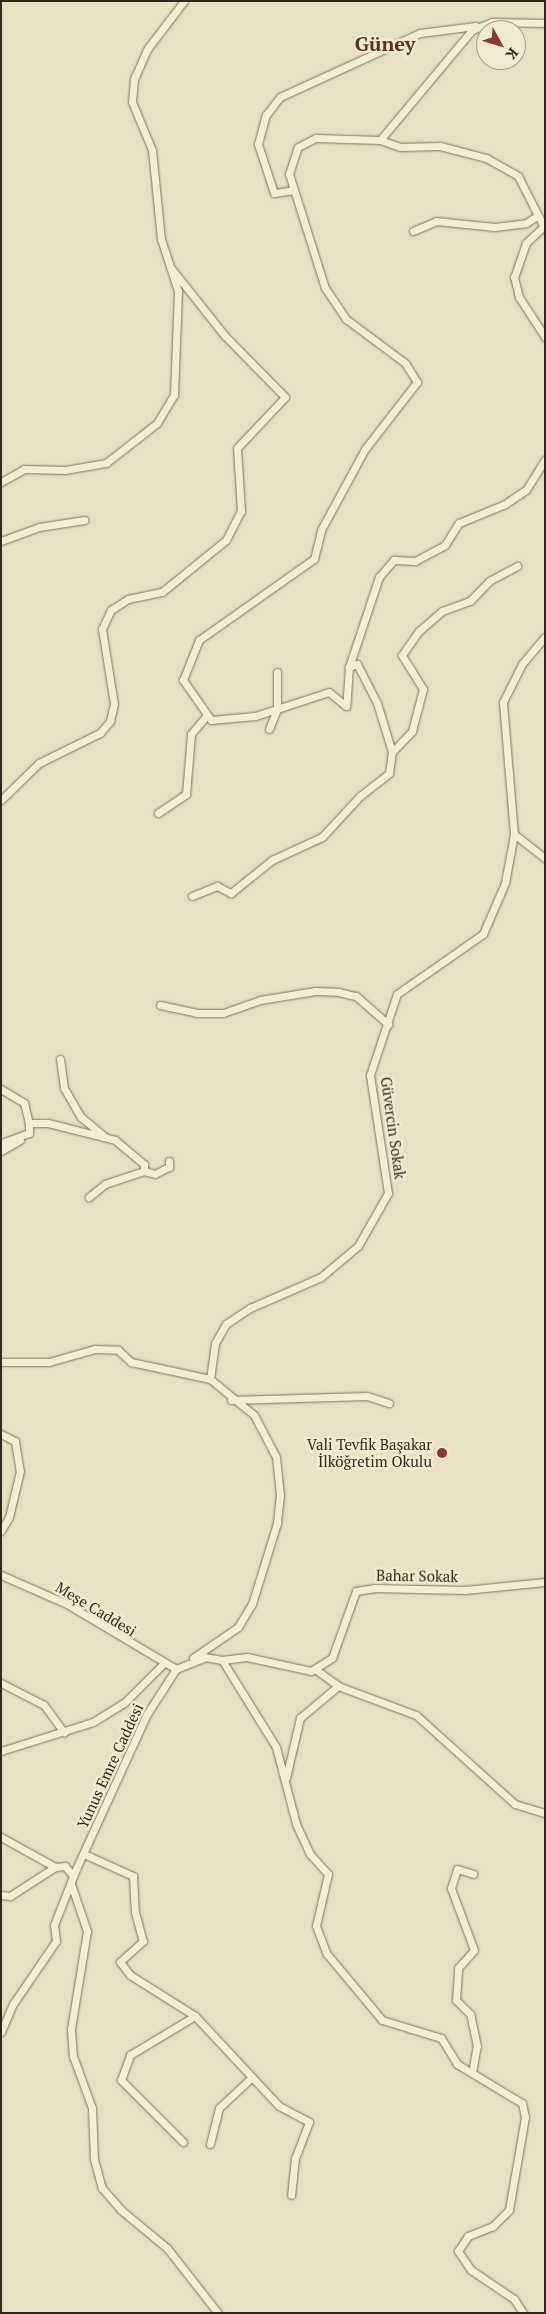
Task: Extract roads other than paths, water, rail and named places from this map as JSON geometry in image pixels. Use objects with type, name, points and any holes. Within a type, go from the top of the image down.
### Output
[{"type":"street","points":[[1,482],[24,469],[65,470],[106,463],[157,423],[174,395],[178,291],[160,239],[152,150],[132,102],[134,79],[148,48],[184,1]]},
{"type":"street","points":[[526,24],[545,23]]},
{"type":"street","points":[[294,190],[274,193],[258,144],[266,115],[280,97],[420,33],[476,27]]},
{"type":"street","points":[[380,140],[427,90],[447,57],[472,30],[476,29]]},
{"type":"street","points":[[545,337],[519,297],[514,277],[526,243],[544,228],[518,176],[486,158],[440,146],[400,147],[380,140],[316,138],[298,147],[290,174],[325,288],[346,319],[405,363],[418,382],[364,449],[321,530],[314,559],[199,640],[183,680],[206,716],[211,720],[255,716],[329,692],[346,706],[348,667],[379,577],[394,560],[415,561],[445,545],[459,523],[505,504],[526,490],[545,460]]},
{"type":"street","points":[[413,231],[436,221],[495,227],[526,223],[537,216]]},
{"type":"street","points":[[1,800],[39,763],[100,733],[110,721],[114,704],[102,629],[111,610],[128,599],[162,592],[226,540],[241,511],[236,448],[285,398],[225,336],[171,268]]},
{"type":"street","points":[[1,541],[39,527],[84,520]]},
{"type":"street","points":[[392,752],[412,731],[423,689],[402,655],[419,631],[442,611],[470,601],[489,581],[517,566]]},
{"type":"street","name":"Güvercin Sokak","points":[[210,1379],[215,1343],[226,1324],[250,1308],[321,1277],[358,1246],[372,1224],[388,1192],[370,1075],[397,994],[483,934],[505,883],[514,834],[503,702],[522,664],[545,638]]},
{"type":"street","points":[[192,896],[217,886],[231,894],[272,860],[322,837],[360,796],[389,773],[392,752],[377,703],[357,664],[348,667]]},
{"type":"street","points":[[269,729],[277,708],[277,672]]},
{"type":"street","points":[[158,813],[186,794],[191,734],[206,716]]},
{"type":"street","points":[[514,834],[545,858]]},
{"type":"street","points":[[160,1005],[197,1013],[223,1013],[260,1000],[315,991],[338,992],[356,996],[388,1024]]},
{"type":"street","points":[[60,1059],[64,1088],[81,1117],[106,1138],[144,1164],[144,1171]]},
{"type":"street","points":[[1,1089],[24,1103],[29,1133]]},
{"type":"street","points":[[29,1124],[48,1123],[106,1138]]},
{"type":"street","points":[[1,1144],[29,1133]]},
{"type":"street","points":[[1,1151],[29,1133]]},
{"type":"street","points":[[89,1198],[105,1184],[144,1171],[155,1174],[169,1167],[169,1162]]},
{"type":"street","points":[[1,1362],[49,1362],[95,1349],[118,1350],[131,1362],[210,1379],[231,1400],[254,1415],[276,1458],[277,1524],[252,1604],[238,1627],[188,1661]]},
{"type":"street","points":[[231,1400],[367,1396],[389,1403]]},
{"type":"street","points":[[1,1434],[15,1441],[20,1471],[9,1518],[1,1531]]},
{"type":"street","name":"Meşe Caddesi","points":[[1,1576],[67,1604],[163,1664],[176,1669]]},
{"type":"street","name":"Bahar Sokak","points":[[316,1669],[332,1658],[356,1592],[374,1588],[465,1590],[545,1582]]},
{"type":"street","points":[[188,1661],[247,1657],[275,1666],[316,1669],[338,1686],[416,1715],[515,1804],[545,1813]]},
{"type":"street","points":[[222,1660],[276,1747],[286,1778],[296,1824],[310,1854],[328,1874],[316,1926],[327,1954],[382,2020],[441,2038],[457,2064],[522,2103],[525,2117],[509,2210],[493,2226],[468,2236],[458,2251],[471,2270],[514,2299],[523,2312]]},
{"type":"street","name":"Yunus Emre Caddesi","points":[[1,2032],[13,2004],[56,1941],[54,1925],[72,1879],[147,1714],[176,1669],[188,1661]]},
{"type":"street","points":[[1,1751],[64,1733],[94,1722],[124,1703],[163,1664]]},
{"type":"street","points":[[1,1683],[44,1705],[64,1733]]},
{"type":"street","points":[[286,1778],[300,1718],[338,1686]]},
{"type":"street","points":[[1,1837],[55,1867]]},
{"type":"street","points":[[84,1854],[133,1876],[135,1912],[143,1941],[120,1962],[130,1975],[195,2016],[280,2106],[309,2122],[295,2158],[291,2195]]},
{"type":"street","points":[[1,1895],[10,1896],[55,1867],[65,1866],[72,1879],[87,1931],[71,2029],[73,2056],[92,2108],[94,2159],[102,2188],[121,2210],[167,2248],[218,2313]]},
{"type":"street","points":[[472,2073],[477,2046],[470,2014],[456,2000],[458,1968],[474,1950],[451,1888],[457,1869],[473,1874]]},
{"type":"street","points":[[184,2142],[121,2080],[130,2055],[195,2016]]},
{"type":"street","points":[[210,2144],[219,2108],[252,2077]]},
{"type":"place","name":"Vali Tevfik Başakar İlköğretim Okulu","points":[[442,1453]]},
{"type":"district","name":"Güney","points":[[385,43]]}]
